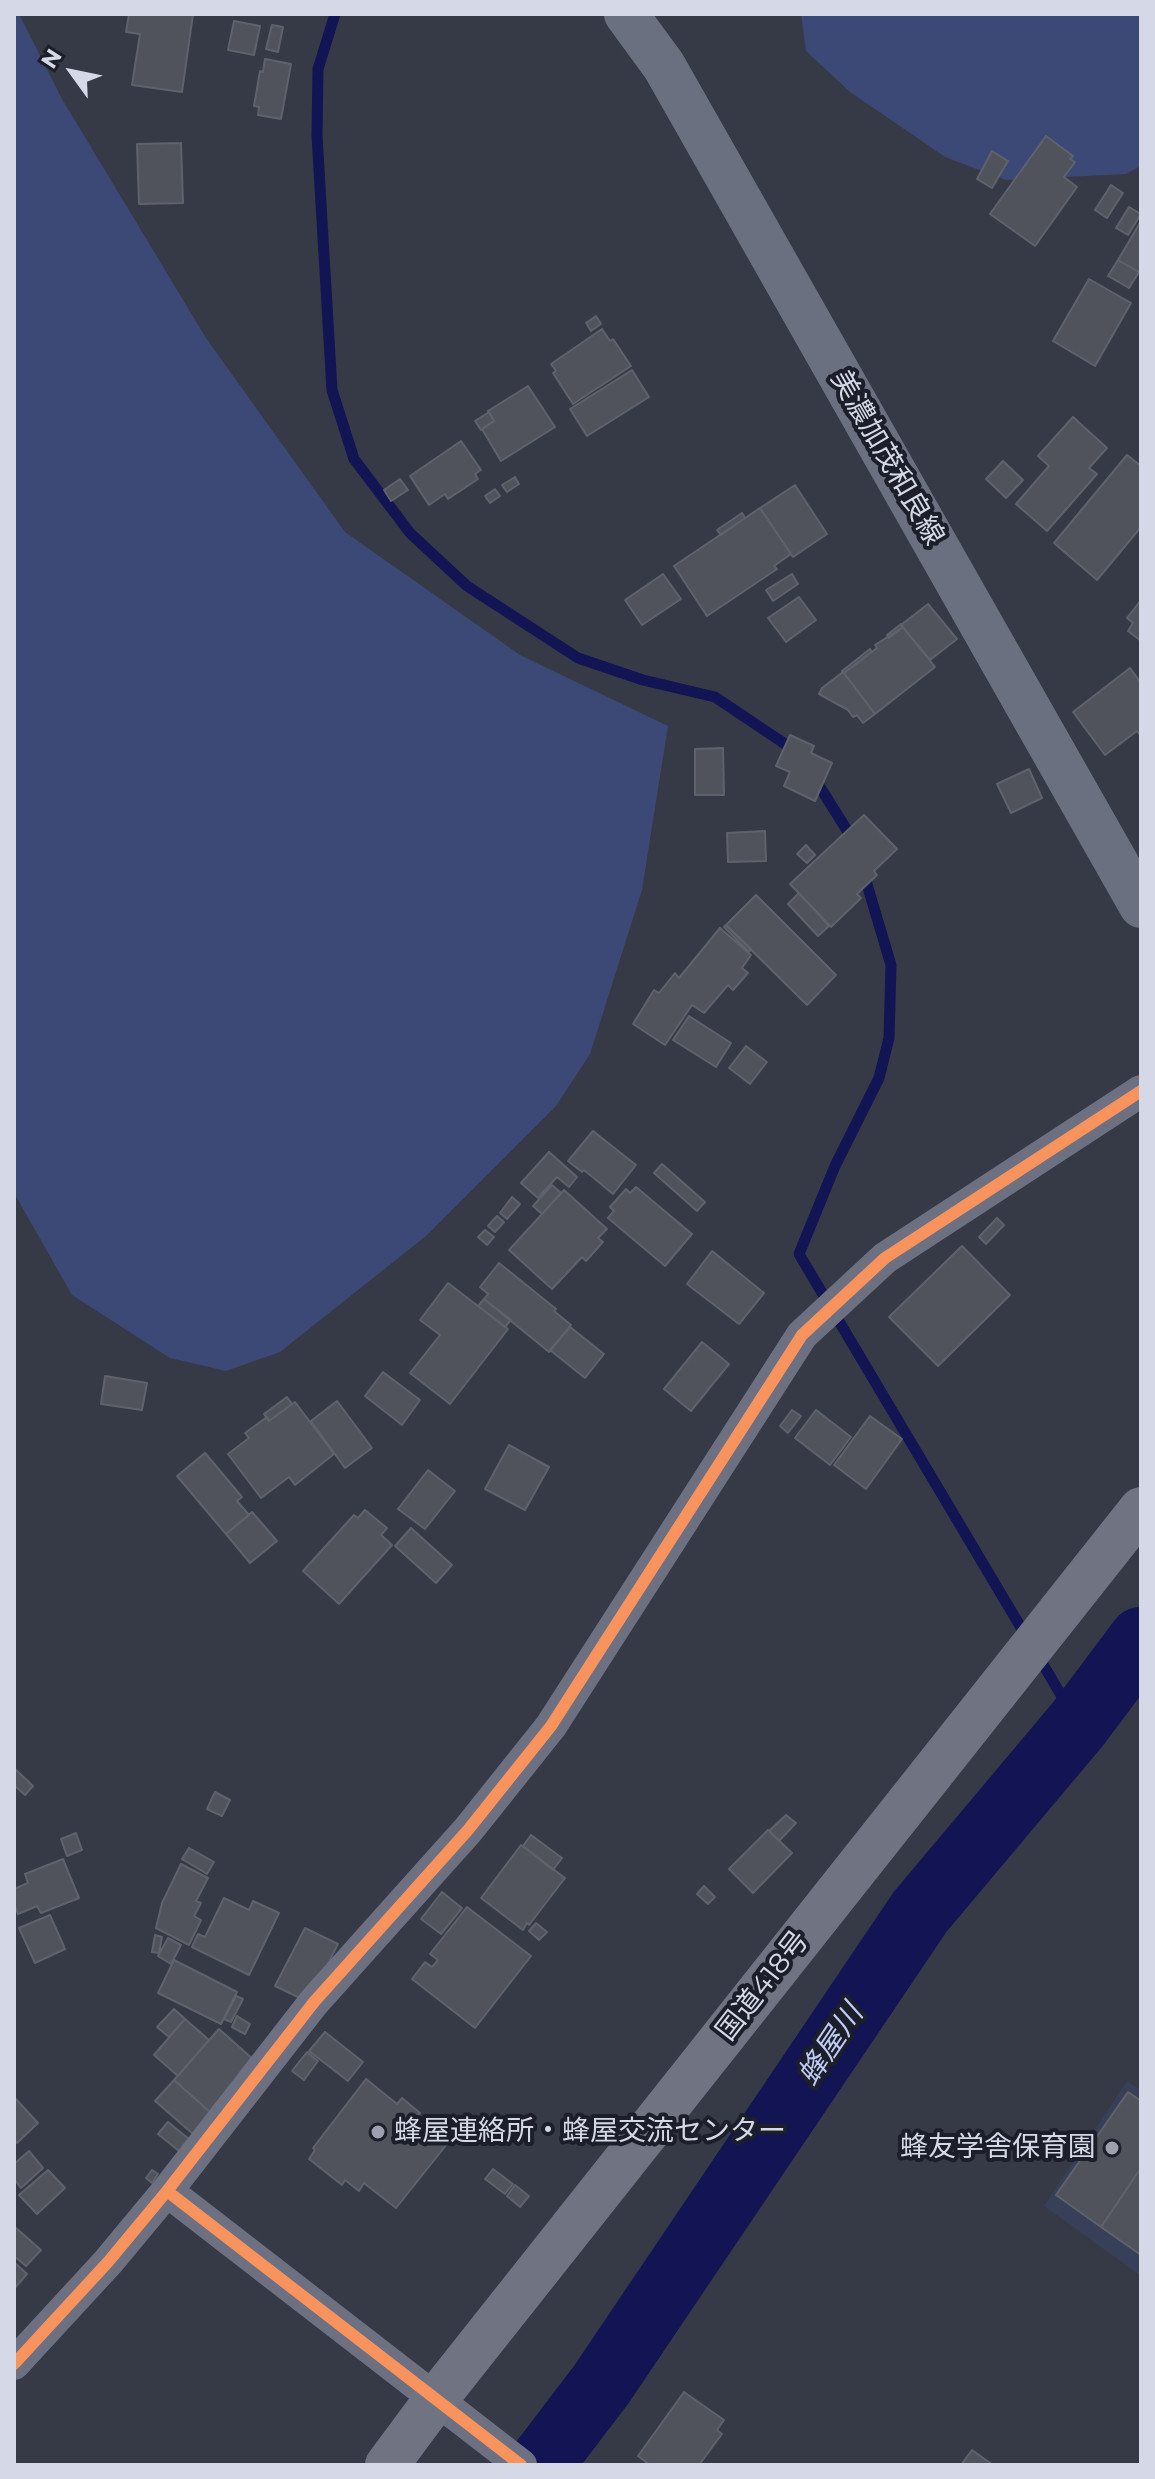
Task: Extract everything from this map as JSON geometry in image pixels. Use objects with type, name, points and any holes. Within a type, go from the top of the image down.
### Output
[{"type":"highway","name":"国道418号","points":[[387,2465],[1141,1509]]},
{"type":"main road","name":"美濃加茂和良線","points":[[626,14],[664,66],[1141,906]]},
{"type":"street","points":[[14,2364],[108,2262],[314,2002],[468,1830],[551,1726],[802,1335],[885,1258],[1141,1091]]},
{"type":"street","points":[[167,2191],[521,2465]]},
{"type":"shaded area","points":[[14,14],[19,14],[62,99],[206,338],[345,532],[520,655],[668,726],[642,890],[590,1054],[556,1106],[426,1236],[280,1352],[226,1371],[170,1358],[72,1295],[14,1193]]},
{"type":"shaded area","points":[[801,14],[1141,14],[1141,166],[1126,174],[1006,180],[945,157],[850,92],[806,51]]},
{"type":"shaded area","name":"蜂友学舎保育園","points":[[1127,2081],[1141,2090],[1141,2276],[1044,2206]]},
{"type":"building","points":[[129,14],[193,14],[182,92],[132,85],[140,34],[126,32]]},
{"type":"building","points":[[234,21],[260,26],[254,55],[228,50]]},
{"type":"building","points":[[272,25],[283,27],[278,52],[266,49]]},
{"type":"building","points":[[265,59],[291,64],[281,119],[258,115],[259,107],[254,106]]},
{"type":"building","points":[[1046,136],[1073,156],[1070,159],[1075,162],[1064,177],[1077,187],[1035,246],[990,214]]},
{"type":"building","points":[[181,143],[183,203],[139,204],[137,144]]},
{"type":"building","points":[[992,151],[1008,161],[992,188],[977,179]]},
{"type":"building","points":[[1111,185],[1123,193],[1107,218],[1095,210]]},
{"type":"building","points":[[1129,207],[1141,214],[1128,235],[1116,228]]},
{"type":"building","points":[[1141,221],[1141,273],[1118,260]]},
{"type":"building","points":[[1118,260],[1139,272],[1129,288],[1108,276]]},
{"type":"building","points":[[1089,279],[1131,303],[1095,366],[1053,341]]},
{"type":"building","points":[[596,316],[601,324],[591,331],[586,323]]},
{"type":"building","points":[[602,329],[610,341],[613,339],[631,366],[573,404],[553,373],[556,371],[551,364]]},
{"type":"building","points":[[632,370],[649,397],[587,436],[570,409]]},
{"type":"building","points":[[528,386],[555,427],[501,461],[482,429],[494,421],[488,411]]},
{"type":"building","points":[[489,412],[494,421],[481,430],[475,421]]},
{"type":"building","points":[[1073,417],[1107,448],[1089,468],[1097,474],[1047,531],[1016,504],[1049,466],[1038,456]]},
{"type":"building","points":[[461,441],[481,470],[475,474],[478,479],[448,499],[445,494],[429,505],[410,476]]},
{"type":"building","points":[[1127,455],[1141,466],[1141,527],[1097,580],[1054,543]]},
{"type":"building","points":[[1003,461],[1023,480],[1006,498],[986,479]]},
{"type":"building","points":[[515,477],[519,484],[507,492],[502,485]]},
{"type":"building","points":[[400,479],[408,490],[391,501],[384,490]]},
{"type":"building","points":[[795,485],[827,534],[793,557],[760,508]]},
{"type":"building","points":[[495,489],[500,496],[490,503],[485,496]]},
{"type":"building","points":[[760,508],[791,554],[774,566],[777,569],[707,616],[674,566]]},
{"type":"building","points":[[742,513],[745,518],[721,535],[717,530]]},
{"type":"building","points":[[663,574],[681,599],[642,625],[625,600]]},
{"type":"building","points":[[792,574],[798,584],[773,601],[766,590]]},
{"type":"building","points":[[799,597],[816,620],[786,642],[768,618]]},
{"type":"building","points":[[1141,600],[1141,641],[1128,631],[1133,623],[1127,618]]},
{"type":"building","points":[[928,604],[957,639],[930,660],[901,625]]},
{"type":"building","points":[[901,624],[903,627],[889,638],[887,635]]},
{"type":"building","points":[[903,627],[935,667],[875,714],[844,673],[877,648],[875,645]]},
{"type":"building","points":[[870,649],[872,652],[844,673],[842,671]]},
{"type":"building","points":[[1130,668],[1141,683],[1141,736],[1137,731],[1105,755],[1073,712]]},
{"type":"building","points":[[843,672],[875,714],[863,723],[857,715],[853,717],[848,710],[819,694]]},
{"type":"building","points":[[790,735],[814,746],[811,753],[832,763],[815,801],[784,786],[790,772],[776,766]]},
{"type":"building","points":[[723,748],[724,795],[695,795],[695,749]]},
{"type":"building","points":[[1029,769],[1042,798],[1011,813],[997,784]]},
{"type":"building","points":[[864,815],[897,849],[874,871],[877,875],[857,894],[861,898],[831,927],[790,884]]},
{"type":"building","points":[[765,831],[766,861],[728,862],[727,833]]},
{"type":"building","points":[[806,845],[815,855],[807,863],[797,854]]},
{"type":"building","points":[[799,893],[829,926],[818,936],[788,904]]},
{"type":"building","points":[[756,895],[836,975],[807,1005],[726,925]]},
{"type":"building","points":[[726,925],[751,949],[749,952],[724,927]]},
{"type":"building","points":[[720,928],[751,955],[742,968],[748,973],[733,990],[728,985],[704,1013],[692,1005],[665,1045],[633,1024],[654,990],[659,993],[675,973],[679,978]]},
{"type":"building","points":[[689,1016],[731,1043],[716,1067],[673,1040]]},
{"type":"building","points":[[746,1046],[767,1062],[750,1084],[729,1068]]},
{"type":"building","points":[[593,1131],[636,1165],[613,1194],[568,1161]]},
{"type":"building","points":[[549,1152],[577,1177],[569,1187],[557,1177],[538,1198],[521,1183]]},
{"type":"building","points":[[662,1164],[705,1202],[697,1211],[654,1173]]},
{"type":"building","points":[[552,1185],[561,1193],[542,1214],[533,1206]]},
{"type":"building","points":[[636,1187],[692,1234],[665,1266],[608,1218],[614,1211],[610,1207],[626,1189],[630,1193]]},
{"type":"building","points":[[564,1190],[607,1229],[598,1238],[603,1242],[586,1261],[582,1257],[552,1289],[509,1250]]},
{"type":"building","points":[[512,1197],[520,1204],[507,1219],[500,1213]]},
{"type":"building","points":[[497,1216],[504,1222],[495,1232],[488,1226]]},
{"type":"building","points":[[997,1218],[1004,1225],[986,1244],[979,1237]]},
{"type":"building","points":[[485,1230],[494,1237],[487,1245],[478,1237]]},
{"type":"building","points":[[962,1246],[1010,1295],[938,1366],[889,1317]]},
{"type":"building","points":[[712,1251],[764,1293],[739,1324],[687,1284]]},
{"type":"building","points":[[499,1263],[571,1325],[549,1352],[484,1299],[488,1294],[480,1287]]},
{"type":"building","points":[[448,1283],[508,1329],[450,1404],[410,1373],[440,1335],[420,1320]]},
{"type":"building","points":[[484,1299],[511,1320],[505,1327],[478,1306]]},
{"type":"building","points":[[570,1327],[604,1354],[585,1378],[550,1350]]},
{"type":"building","points":[[702,1342],[729,1364],[691,1411],[664,1389]]},
{"type":"building","points":[[383,1372],[420,1400],[402,1425],[365,1396]]},
{"type":"building","points":[[105,1376],[147,1383],[142,1410],[101,1404]]},
{"type":"building","points":[[287,1397],[292,1404],[269,1421],[264,1414]]},
{"type":"building","points":[[337,1401],[372,1448],[345,1468],[311,1421]]},
{"type":"building","points":[[295,1402],[334,1454],[295,1485],[289,1477],[261,1498],[228,1454],[249,1438],[245,1433],[267,1417],[269,1421]]},
{"type":"building","points":[[792,1410],[801,1416],[788,1433],[780,1426]]},
{"type":"building","points":[[816,1410],[851,1437],[830,1465],[795,1438]]},
{"type":"building","points":[[870,1416],[902,1439],[866,1489],[834,1465]]},
{"type":"building","points":[[509,1445],[549,1467],[525,1510],[485,1489]]},
{"type":"building","points":[[205,1453],[242,1497],[237,1501],[249,1515],[226,1534],[177,1476]]},
{"type":"building","points":[[428,1470],[455,1491],[425,1529],[398,1509]]},
{"type":"building","points":[[365,1510],[387,1528],[381,1535],[392,1545],[339,1604],[303,1571],[354,1515],[358,1518]]},
{"type":"building","points":[[252,1512],[277,1541],[250,1563],[226,1534]]},
{"type":"building","points":[[411,1528],[452,1565],[436,1583],[395,1546]]},
{"type":"building","points":[[15,1769],[33,1786],[25,1795],[14,1785]]},
{"type":"building","points":[[215,1792],[230,1800],[222,1816],[207,1809]]},
{"type":"building","points":[[786,1815],[796,1823],[779,1841],[769,1831]]},
{"type":"building","points":[[768,1830],[792,1853],[753,1893],[729,1869]]},
{"type":"building","points":[[76,1833],[82,1850],[67,1856],[61,1839]]},
{"type":"building","points":[[531,1835],[562,1858],[553,1870],[523,1846]]},
{"type":"building","points":[[521,1845],[565,1878],[523,1930],[481,1898]]},
{"type":"building","points":[[189,1848],[214,1862],[207,1874],[182,1859]]},
{"type":"building","points":[[63,1859],[79,1898],[41,1913],[37,1906],[18,1914],[14,1889],[28,1883],[25,1874]]},
{"type":"building","points":[[181,1864],[208,1878],[196,1901],[201,1903],[194,1916],[201,1920],[189,1945],[156,1928],[162,1903]]},
{"type":"building","points":[[704,1886],[715,1897],[708,1904],[697,1894]]},
{"type":"building","points":[[442,1892],[462,1908],[441,1934],[421,1919]]},
{"type":"building","points":[[224,1898],[249,1910],[253,1901],[279,1913],[249,1975],[192,1947],[198,1934],[205,1937]]},
{"type":"building","points":[[467,1907],[531,1956],[475,2028],[412,1979],[425,1962],[432,1967],[438,1960],[430,1954]]},
{"type":"building","points":[[50,1915],[65,1949],[35,1963],[19,1928]]},
{"type":"building","points":[[536,1923],[547,1932],[539,1940],[529,1931]]},
{"type":"building","points":[[305,1928],[338,1944],[321,1977],[302,1999],[275,1986]]},
{"type":"building","points":[[155,1935],[162,1937],[159,1953],[152,1952]]},
{"type":"building","points":[[168,1938],[181,1945],[171,1964],[158,1956]]},
{"type":"building","points":[[174,1960],[237,1992],[221,2024],[158,1993]]},
{"type":"building","points":[[236,1996],[243,1999],[231,2022],[224,2019]]},
{"type":"building","points":[[174,2009],[185,2019],[169,2037],[157,2027]]},
{"type":"building","points":[[237,2016],[250,2024],[245,2034],[232,2027]]},
{"type":"building","points":[[185,2019],[209,2040],[178,2076],[154,2055]]},
{"type":"building","points":[[219,2029],[255,2061],[210,2112],[174,2080]]},
{"type":"building","points":[[325,2032],[363,2062],[348,2081],[309,2051]]},
{"type":"building","points":[[307,2052],[318,2061],[304,2080],[292,2071]]},
{"type":"building","name":"蜂屋連絡所・蜂屋交流センター","points":[[366,2079],[397,2104],[402,2098],[420,2113],[415,2119],[447,2144],[396,2208],[364,2183],[359,2191],[345,2180],[342,2185],[309,2159],[315,2150],[313,2148]]},
{"type":"building","points":[[174,2080],[211,2113],[193,2134],[155,2101]]},
{"type":"building","points":[[1128,2092],[1141,2101],[1141,2168],[1101,2227],[1056,2195]]},
{"type":"building","points":[[14,2097],[38,2123],[17,2143],[14,2139]]},
{"type":"building","points":[[168,2122],[189,2139],[179,2151],[158,2134]]},
{"type":"building","points":[[29,2151],[43,2168],[21,2188],[14,2179],[14,2164]]},
{"type":"building","points":[[1141,2168],[1141,2255],[1101,2227]]},
{"type":"building","points":[[493,2169],[513,2184],[505,2194],[485,2179]]},
{"type":"building","points":[[48,2170],[65,2188],[37,2214],[19,2195]]},
{"type":"building","points":[[152,2170],[158,2174],[152,2183],[146,2178]]},
{"type":"building","points":[[515,2185],[529,2196],[520,2207],[507,2196]]},
{"type":"building","points":[[16,2228],[41,2250],[26,2266],[14,2256]]},
{"type":"building","points":[[14,2262],[27,2274],[14,2289]]},
{"type":"building","points":[[684,2392],[724,2420],[717,2430],[722,2434],[699,2465],[650,2465],[638,2456]]},
{"type":"building","points":[[972,2450],[993,2465],[961,2465]]},
{"type":"waterway","points":[[335,14],[318,69],[317,136],[332,390],[354,459],[410,533],[467,586],[578,658],[643,680],[715,697],[797,752]]},
{"type":"waterway","points":[[813,776],[855,843]]},
{"type":"waterway","points":[[863,871],[891,965],[889,1038],[879,1078],[835,1166],[799,1254],[1026,1636]]},
{"type":"waterway","name":"蜂屋川","points":[[540,2465],[601,2385],[920,1912],[1078,1724],[1141,1640]]},
{"type":"waterway","points":[[1037,1654],[1078,1724]]},
{"type":"cycle path","points":[[14,2364],[108,2262],[314,2002],[468,1830],[551,1726],[802,1335],[885,1258],[1141,1091]]},
{"type":"cycle path","points":[[167,2191],[521,2465]]},
{"type":"place","name":"蜂屋連絡所・蜂屋交流センター","points":[[378,2132]]},
{"type":"place","name":"蜂友学舎保育園","points":[[1112,2148]]}]
